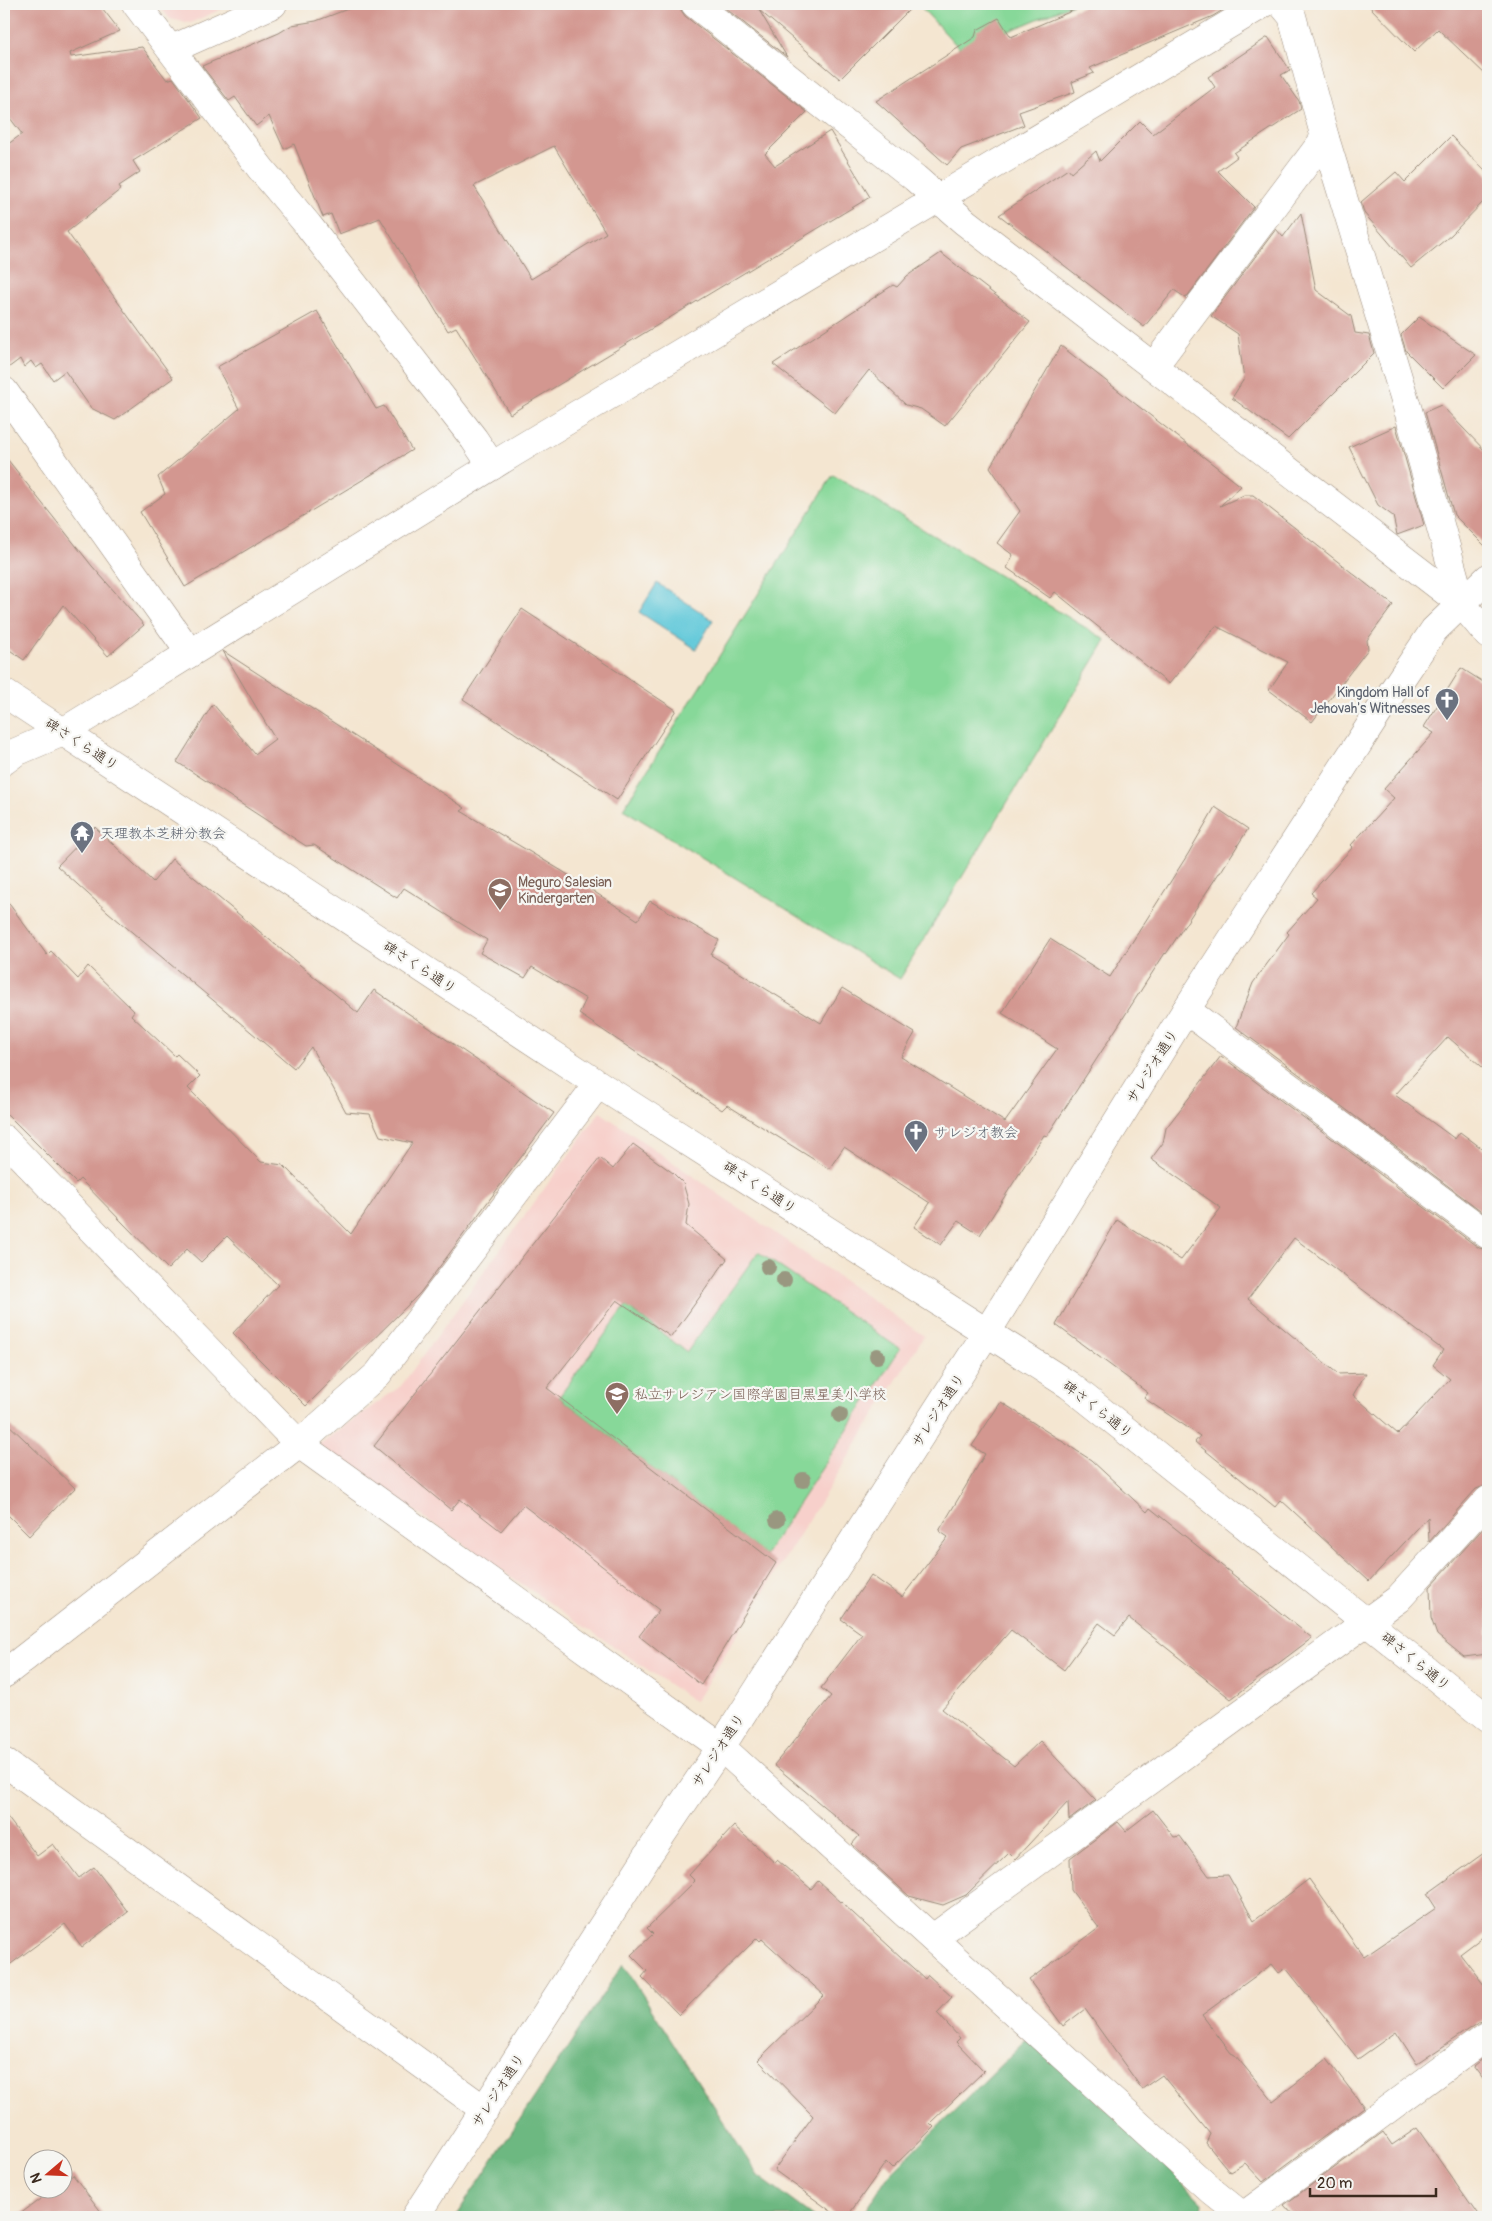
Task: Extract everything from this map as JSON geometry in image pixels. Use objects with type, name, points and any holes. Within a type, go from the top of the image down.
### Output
[{"type":"street","points":[[136,4],[261,168],[308,225],[474,439],[492,466]]},
{"type":"street","points":[[172,49],[273,4]]},
{"type":"street","points":[[695,4],[940,199],[965,222],[1462,604],[1488,635]]},
{"type":"street","points":[[4,761],[16,752],[63,732],[492,466],[1263,4]]},
{"type":"street","points":[[1282,4],[1292,16],[1325,138],[1408,410],[1462,604]]},
{"type":"street","points":[[1154,366],[1325,138]]},
{"type":"street","points":[[4,391],[190,653]]},
{"type":"street","name":"サレジオ通り","points":[[415,2217],[648,1855],[721,1747],[987,1332],[1186,1010],[1434,630],[1488,578]]},
{"type":"street","name":"碑さくら通り","points":[[4,693],[598,1084],[1068,1385],[1488,1719]]},
{"type":"street","points":[[1186,1010],[1488,1235]]},
{"type":"street","points":[[4,1674],[299,1444],[378,1374],[598,1084]]},
{"type":"street","points":[[4,1139],[299,1444],[721,1747],[1214,2193],[1243,2217],[1488,2035]]},
{"type":"street","points":[[933,1938],[1368,1622],[1398,1598],[1488,1500]]},
{"type":"street","points":[[4,1762],[485,2110]]},
{"type":"shaded area","points":[[157,4],[233,4],[190,23],[170,19]]},
{"type":"shaded area","name":"私立サレジアン国際学園目黒星美小学校","points":[[600,1112],[924,1336],[695,1702],[318,1445],[401,1386]]},
{"type":"green space","points":[[918,4],[1073,4],[962,51]]},
{"type":"green space","points":[[833,475],[1106,640],[900,979],[623,809]]},
{"type":"green space","points":[[758,1252],[900,1349],[765,1555],[559,1397],[626,1306],[687,1352]]},
{"type":"green space","points":[[623,1964],[758,2176],[814,2217],[455,2217]]},
{"type":"green space","points":[[1030,2036],[1202,2202],[1201,2217],[861,2217],[887,2177]]},
{"type":"water","points":[[657,583],[713,620],[696,649],[639,612]]},
{"type":"building","points":[[4,4],[99,4],[120,31],[70,53],[71,57],[142,47],[167,80],[173,78],[202,118],[133,161],[140,172],[119,186],[121,189],[67,232],[173,378],[115,420],[91,408],[65,371],[53,380],[42,364],[36,368],[31,361],[24,367],[20,359],[4,371],[4,147],[22,134],[4,110]]},
{"type":"building","points":[[361,4],[680,4],[685,16],[807,112],[765,154],[775,166],[830,131],[870,197],[510,414],[456,327],[448,331],[380,218],[339,234],[331,214],[323,217],[294,144],[284,149],[269,116],[256,126],[235,97],[229,101],[202,66],[279,33],[292,25],[316,21]],"holes":[[[554,146],[606,233],[531,279],[474,186]]]},
{"type":"building","points":[[720,4],[915,4],[840,79],[759,10],[787,57]]},
{"type":"building","points":[[1088,4],[1233,4],[1213,16],[1090,68],[1094,73],[1072,82],[1075,92],[1019,112],[1024,125],[961,149],[947,165],[876,101],[975,37],[977,30],[999,18],[1011,37]]},
{"type":"building","points":[[1367,4],[1488,4],[1488,77],[1438,29],[1414,52]]},
{"type":"building","points":[[1268,37],[1290,70],[1281,75],[1299,101],[1301,109],[1234,153],[1237,157],[1218,171],[1254,207],[1186,298],[1174,290],[1144,327],[999,215],[1068,169],[1071,173],[1096,151],[1100,161],[1140,121],[1153,134],[1215,87],[1208,77]]},
{"type":"building","points":[[1451,136],[1488,174],[1488,197],[1451,235],[1411,268],[1364,213],[1361,202],[1396,172],[1405,182]]},
{"type":"building","points":[[1301,213],[1316,290],[1351,316],[1355,333],[1369,335],[1374,353],[1288,439],[1232,398],[1244,379],[1238,334],[1211,316],[1276,229],[1283,237]]},
{"type":"building","points":[[941,253],[1030,322],[945,426],[921,409],[906,405],[869,370],[835,413],[773,364],[893,285],[897,287],[907,276]]},
{"type":"building","points":[[317,311],[376,409],[384,406],[412,450],[185,587],[140,512],[165,494],[158,477],[239,409],[217,367]]},
{"type":"building","points":[[1419,317],[1476,355],[1443,388],[1406,351],[1401,335]]},
{"type":"building","points":[[1061,346],[1241,486],[1220,506],[1244,495],[1253,495],[1393,605],[1367,640],[1368,649],[1312,722],[1269,690],[1288,662],[1216,626],[1169,684],[1055,592],[1050,598],[1007,568],[1013,555],[997,543],[1020,511],[990,467]]},
{"type":"building","points":[[1441,405],[1488,454],[1488,549],[1454,515],[1425,412]]},
{"type":"building","points":[[1396,426],[1424,525],[1397,535],[1393,516],[1378,505],[1349,447]]},
{"type":"building","points":[[4,455],[92,566],[144,625],[108,656],[63,605],[24,660],[4,646]]},
{"type":"building","points":[[522,609],[676,710],[617,800],[463,699]]},
{"type":"building","points":[[223,651],[465,808],[461,811],[562,871],[638,920],[650,901],[719,940],[711,955],[821,1023],[842,988],[915,1033],[901,1057],[1005,1122],[1057,1049],[1002,1013],[1050,939],[1110,977],[1188,854],[1215,807],[1248,829],[1165,953],[1047,1136],[1044,1135],[980,1235],[958,1221],[941,1245],[914,1227],[930,1203],[844,1147],[829,1169],[727,1105],[722,1110],[579,1014],[586,999],[532,967],[525,978],[480,953],[487,940],[404,888],[397,898],[314,845],[306,846],[177,762],[213,704],[255,754],[275,739]]},
{"type":"building","points":[[1461,668],[1488,685],[1488,1072],[1448,1037],[1395,1095],[1455,1139],[1460,1132],[1488,1153],[1488,1216],[1236,1027],[1253,983],[1289,934],[1287,932],[1317,898],[1311,893],[1394,798],[1384,789],[1434,733],[1424,727]]},
{"type":"building","points":[[95,827],[153,882],[172,859],[358,1013],[374,990],[554,1113],[420,1293],[306,1406],[233,1333],[278,1285],[227,1236],[201,1262],[187,1249],[168,1269],[80,1179],[76,1183],[4,1111],[4,897],[47,955],[51,951],[78,979],[88,966],[134,1011],[131,1015],[175,1056],[177,1054],[200,1076],[188,1088],[261,1162],[283,1165],[351,1234],[412,1143],[380,1136],[370,1114],[346,1112],[311,1047],[294,1068],[108,912],[57,866]]},
{"type":"building","points":[[1221,1056],[1479,1248],[1488,1250],[1488,1485],[1476,1489],[1429,1542],[1428,1517],[1369,1581],[1281,1500],[1275,1507],[1195,1442],[1200,1436],[1144,1398],[1148,1393],[1056,1325],[1117,1220],[1181,1260],[1221,1208],[1151,1159],[1163,1143],[1166,1128]],"holes":[[[1294,1238],[1443,1350],[1433,1365],[1450,1379],[1398,1434],[1353,1395],[1366,1373],[1338,1374],[1248,1299]]]},
{"type":"building","points":[[633,1144],[673,1173],[683,1183],[689,1204],[686,1225],[727,1259],[671,1337],[617,1300],[547,1388],[776,1563],[701,1685],[639,1636],[659,1610],[523,1505],[501,1531],[460,1499],[451,1510],[374,1446],[600,1158],[613,1169]]},
{"type":"building","points":[[1001,1402],[1091,1460],[1147,1512],[1150,1508],[1312,1638],[1231,1699],[1129,1618],[1115,1635],[1099,1623],[1064,1670],[1011,1630],[942,1709],[1014,1766],[1040,1741],[1096,1800],[1069,1820],[1068,1802],[1015,1859],[1009,1853],[966,1895],[943,1905],[909,1896],[852,1844],[859,1836],[774,1765],[831,1696],[821,1688],[862,1634],[841,1619],[871,1575],[902,1597],[948,1537],[939,1531],[985,1454],[972,1446]]},
{"type":"building","points":[[4,1420],[75,1488],[29,1536],[4,1511]]},
{"type":"building","points":[[1488,1523],[1488,1654],[1464,1657],[1437,1635],[1431,1618],[1430,1587]]},
{"type":"building","points":[[1153,1810],[1174,1837],[1180,1836],[1209,1876],[1228,1875],[1254,1921],[1309,1879],[1364,1957],[1436,1908],[1427,1894],[1488,1850],[1488,1933],[1460,1954],[1488,1990],[1488,2020],[1479,2022],[1417,2064],[1396,2032],[1358,2059],[1286,1968],[1279,1973],[1272,1964],[1202,2015],[1231,2053],[1235,2055],[1273,2101],[1327,2059],[1364,2107],[1263,2182],[1245,2163],[1230,2172],[1206,2143],[1210,2134],[1162,2075],[1142,2089],[1085,2009],[1063,2026],[1029,1980],[1099,1928],[1071,1890],[1070,1858],[1118,1822],[1126,1831]]},
{"type":"building","points":[[4,1813],[37,1856],[53,1844],[79,1878],[94,1867],[128,1912],[82,1947],[65,1924],[4,1969]]},
{"type":"building","points":[[734,1826],[775,1863],[777,1860],[811,1889],[818,1881],[925,1979],[928,1975],[952,1997],[937,2013],[960,2038],[956,2042],[984,2071],[930,2123],[934,2127],[892,2168],[886,2162],[847,2217],[839,2217],[774,2170],[813,2116],[758,2060],[824,1995],[762,1939],[760,1941],[757,1938],[679,2015],[642,1977],[647,1971],[631,1955],[653,1934],[647,1928],[695,1881],[689,1875]]},
{"type":"building","points":[[1488,2054],[1488,2086],[1473,2066]]},
{"type":"building","points":[[1417,2128],[1479,2217],[1295,2217],[1284,2205],[1383,2132],[1392,2145]]},
{"type":"building","points":[[72,2176],[105,2217],[16,2217],[42,2198],[72,2198]]},
{"type":"place","name":"Kingdom Hall of Jehovah's Witnesses","points":[[1447,721]]},
{"type":"place","name":"天理教本芝耕分教会","points":[[82,854]]},
{"type":"place","name":"Meguro Salesian Kindergarten","points":[[500,911]]},
{"type":"place","name":"サレジオ教会","points":[[916,1153]]},
{"type":"place","name":"私立サレジアン国際学園目黒星美小学校","points":[[617,1415]]}]
